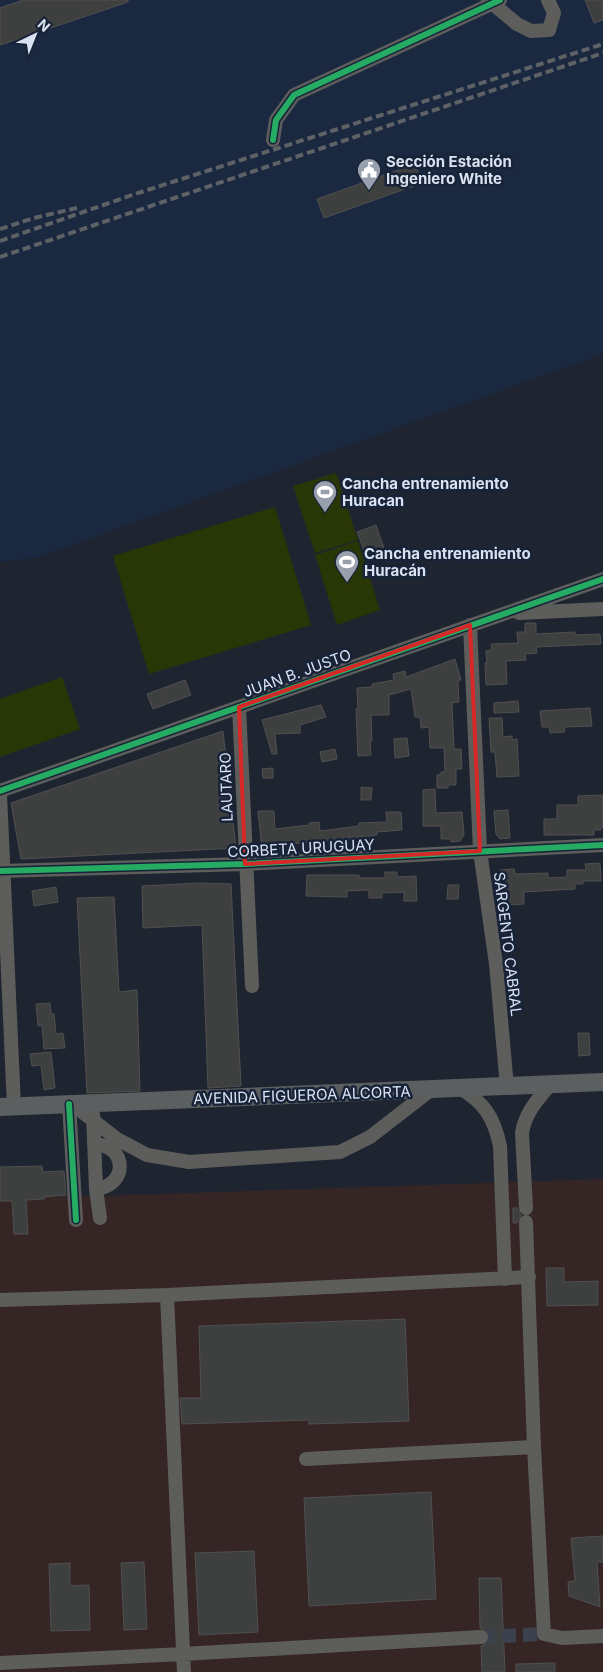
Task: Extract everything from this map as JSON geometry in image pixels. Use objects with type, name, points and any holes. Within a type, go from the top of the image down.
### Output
[{"type":"main road","name":"AVENIDA FIGUEROA ALCORTA","points":[[7,1107],[70,1104],[93,1112],[460,1088],[603,1082]]},
{"type":"street","points":[[273,140],[276,120],[294,96],[493,1],[517,24],[531,31],[549,30],[554,13],[548,0]]},
{"type":"street","name":"JUAN B. JUSTO","points":[[0,792],[603,579]]},
{"type":"street","points":[[502,614],[603,609]]},
{"type":"street","name":"SARGENTO CABRAL","points":[[470,625],[480,851],[496,964],[507,1087]]},
{"type":"street","name":"LAUTARO","points":[[238,707],[252,986]]},
{"type":"street","points":[[0,792],[7,1107]]},
{"type":"street","name":"CORBETA URUGUAY","points":[[2,871],[245,864],[603,846]]},
{"type":"street","points":[[526,1208],[522,1133],[527,1115],[534,1103],[550,1085]]},
{"type":"street","points":[[460,1088],[472,1095],[483,1105],[491,1117],[500,1146],[505,1279]]},
{"type":"street","points":[[93,1112],[118,1139],[147,1155],[189,1162],[340,1152],[370,1137],[432,1090]]},
{"type":"street","points":[[70,1104],[76,1220]]},
{"type":"street","points":[[93,1112],[96,1189],[100,1218]]},
{"type":"street","points":[[94,1144],[102,1144],[114,1151],[120,1165],[116,1180],[104,1188],[96,1189]]},
{"type":"street","points":[[526,1222],[534,1447],[544,1634],[562,1638],[603,1636]]},
{"type":"street","points":[[0,1300],[167,1295],[529,1277]]},
{"type":"street","points":[[167,1295],[184,1672]]},
{"type":"street","points":[[306,1459],[534,1447]]},
{"type":"street","points":[[0,1663],[481,1637]]},
{"type":"highlighted area","points":[[470,625],[480,851],[245,864],[239,707]]},
{"type":"shaded area","points":[[0,0],[603,0],[603,354],[36,558],[0,562]]},
{"type":"shaded area","points":[[603,1179],[603,1672],[0,1672],[0,1197],[102,1196]]},
{"type":"green space","name":"Cancha entrenamiento Huracan","points":[[336,473],[358,540],[315,553],[293,486]]},
{"type":"green space","points":[[275,507],[311,625],[149,674],[113,556]]},
{"type":"green space","name":"Cancha entrenamiento Huracán","points":[[358,541],[380,610],[337,625],[315,555]]},
{"type":"green space","points":[[62,677],[80,729],[0,757],[0,699]]},
{"type":"building","points":[[23,0],[128,0],[128,2],[0,45],[0,8]]},
{"type":"building","points":[[585,0],[603,0],[603,20],[594,23]]},
{"type":"building","name":"Sección Estación Ingeniero White","points":[[415,164],[422,183],[324,218],[317,199]]},
{"type":"building","points":[[376,525],[385,551],[367,558],[357,532]]},
{"type":"building","points":[[525,623],[536,623],[536,634],[575,632],[575,635],[600,634],[601,644],[536,647],[537,653],[525,654],[526,660],[506,661],[507,684],[486,685],[486,651],[492,650],[491,644],[518,643],[517,632],[525,632]]},
{"type":"building","points":[[455,659],[461,680],[458,680],[459,702],[452,703],[454,749],[461,749],[462,769],[456,769],[456,785],[448,785],[448,788],[437,788],[437,775],[445,772],[444,748],[430,748],[429,727],[421,728],[420,717],[415,717],[411,689],[389,695],[389,715],[371,715],[371,755],[358,756],[357,688],[372,687],[372,684],[394,680],[393,674],[405,671],[406,677]]},
{"type":"building","points":[[185,680],[191,695],[153,709],[147,694]]},
{"type":"building","points":[[518,701],[519,712],[494,713],[494,703]]},
{"type":"building","points":[[321,705],[326,717],[300,725],[300,733],[275,734],[277,754],[272,754],[262,720]]},
{"type":"building","points":[[590,708],[592,726],[564,727],[565,732],[550,733],[549,727],[542,727],[540,711]]},
{"type":"building","points":[[489,718],[502,718],[503,737],[512,736],[512,740],[517,739],[519,776],[497,777],[495,752],[491,752]]},
{"type":"building","points":[[223,731],[236,848],[21,859],[11,803]]},
{"type":"building","points":[[407,738],[409,756],[395,758],[394,739]]},
{"type":"building","points":[[335,749],[337,759],[322,762],[320,752]]},
{"type":"building","points":[[273,768],[273,778],[263,778],[262,769]]},
{"type":"building","points":[[361,787],[372,788],[371,800],[361,800]]},
{"type":"building","points":[[435,789],[436,813],[462,812],[464,835],[460,841],[451,842],[451,839],[441,839],[441,826],[423,826],[423,790]]},
{"type":"building","points":[[603,795],[603,827],[601,827],[601,830],[594,830],[594,835],[544,835],[544,819],[557,819],[557,805],[578,805],[578,796]]},
{"type":"building","points":[[508,810],[510,838],[500,839],[496,834],[494,811]]},
{"type":"building","points":[[258,811],[274,811],[275,829],[319,822],[320,831],[359,826],[359,823],[387,822],[386,812],[401,812],[402,830],[377,832],[377,835],[281,845],[281,849],[262,850]]},
{"type":"building","points":[[600,863],[601,881],[583,881],[583,884],[575,884],[575,889],[524,892],[524,904],[503,905],[502,893],[500,893],[500,870],[514,869],[515,874],[548,873],[548,878],[567,877],[567,870],[586,870],[585,864]]},
{"type":"building","points":[[385,872],[397,872],[397,877],[416,876],[417,901],[404,901],[404,892],[382,893],[382,898],[369,898],[369,890],[347,891],[347,897],[306,896],[307,875],[359,875],[359,878],[385,878]]},
{"type":"building","points":[[200,883],[231,884],[241,1086],[208,1088],[202,925],[143,928],[142,886]]},
{"type":"building","points":[[448,885],[459,885],[458,899],[447,899]]},
{"type":"building","points":[[56,887],[58,902],[34,906],[32,891]]},
{"type":"building","points":[[114,897],[119,992],[137,990],[140,1091],[87,1093],[77,898]]},
{"type":"building","points":[[50,1003],[51,1014],[54,1014],[56,1034],[63,1033],[65,1048],[44,1049],[42,1025],[38,1026],[36,1004]]},
{"type":"building","points":[[578,1033],[589,1033],[590,1055],[579,1056]]},
{"type":"building","points":[[51,1052],[55,1088],[44,1090],[41,1065],[32,1066],[30,1054]]},
{"type":"building","points":[[42,1166],[43,1172],[64,1171],[66,1195],[26,1200],[28,1234],[14,1234],[12,1201],[0,1201],[0,1167]]},
{"type":"building","points":[[513,1208],[517,1208],[521,1215],[517,1223],[513,1223]]},
{"type":"building","points":[[546,1268],[564,1268],[564,1282],[598,1281],[598,1305],[547,1306]]},
{"type":"building","points":[[405,1319],[409,1421],[309,1424],[309,1420],[182,1424],[180,1398],[201,1398],[199,1326]]},
{"type":"building","points":[[431,1492],[436,1599],[309,1606],[304,1498]]},
{"type":"building","points":[[603,1536],[603,1562],[597,1562],[600,1607],[569,1596],[568,1582],[575,1581],[571,1538]]},
{"type":"building","points":[[254,1551],[258,1632],[199,1635],[195,1553]]},
{"type":"building","points":[[144,1562],[147,1629],[124,1630],[121,1563]]},
{"type":"building","points":[[70,1563],[70,1586],[89,1585],[90,1630],[51,1631],[49,1564]]},
{"type":"building","points":[[479,1578],[501,1578],[505,1672],[482,1672],[481,1646],[486,1644],[490,1637],[488,1632],[480,1628]]},
{"type":"building","points":[[555,1663],[555,1672],[516,1672],[516,1664]]},
{"type":"tunnel","points":[[481,1637],[544,1634]]},
{"type":"railway","points":[[0,241],[135,194],[603,44]]},
{"type":"railway","points":[[0,257],[603,53]]},
{"type":"railway","points":[[0,229],[34,218],[81,207]]},
{"type":"cycle path","points":[[273,140],[276,120],[294,95],[500,0]]},
{"type":"cycle path","points":[[0,791],[603,579]]},
{"type":"cycle path","points":[[0,871],[245,864],[603,845]]},
{"type":"cycle path","points":[[69,1104],[76,1220]]},
{"type":"place","name":"Sección Estación Ingeniero White","points":[[369,191]]},
{"type":"place","name":"Cancha entrenamiento Huracan","points":[[325,513]]},
{"type":"place","name":"Cancha entrenamiento Huracán","points":[[347,583]]}]
